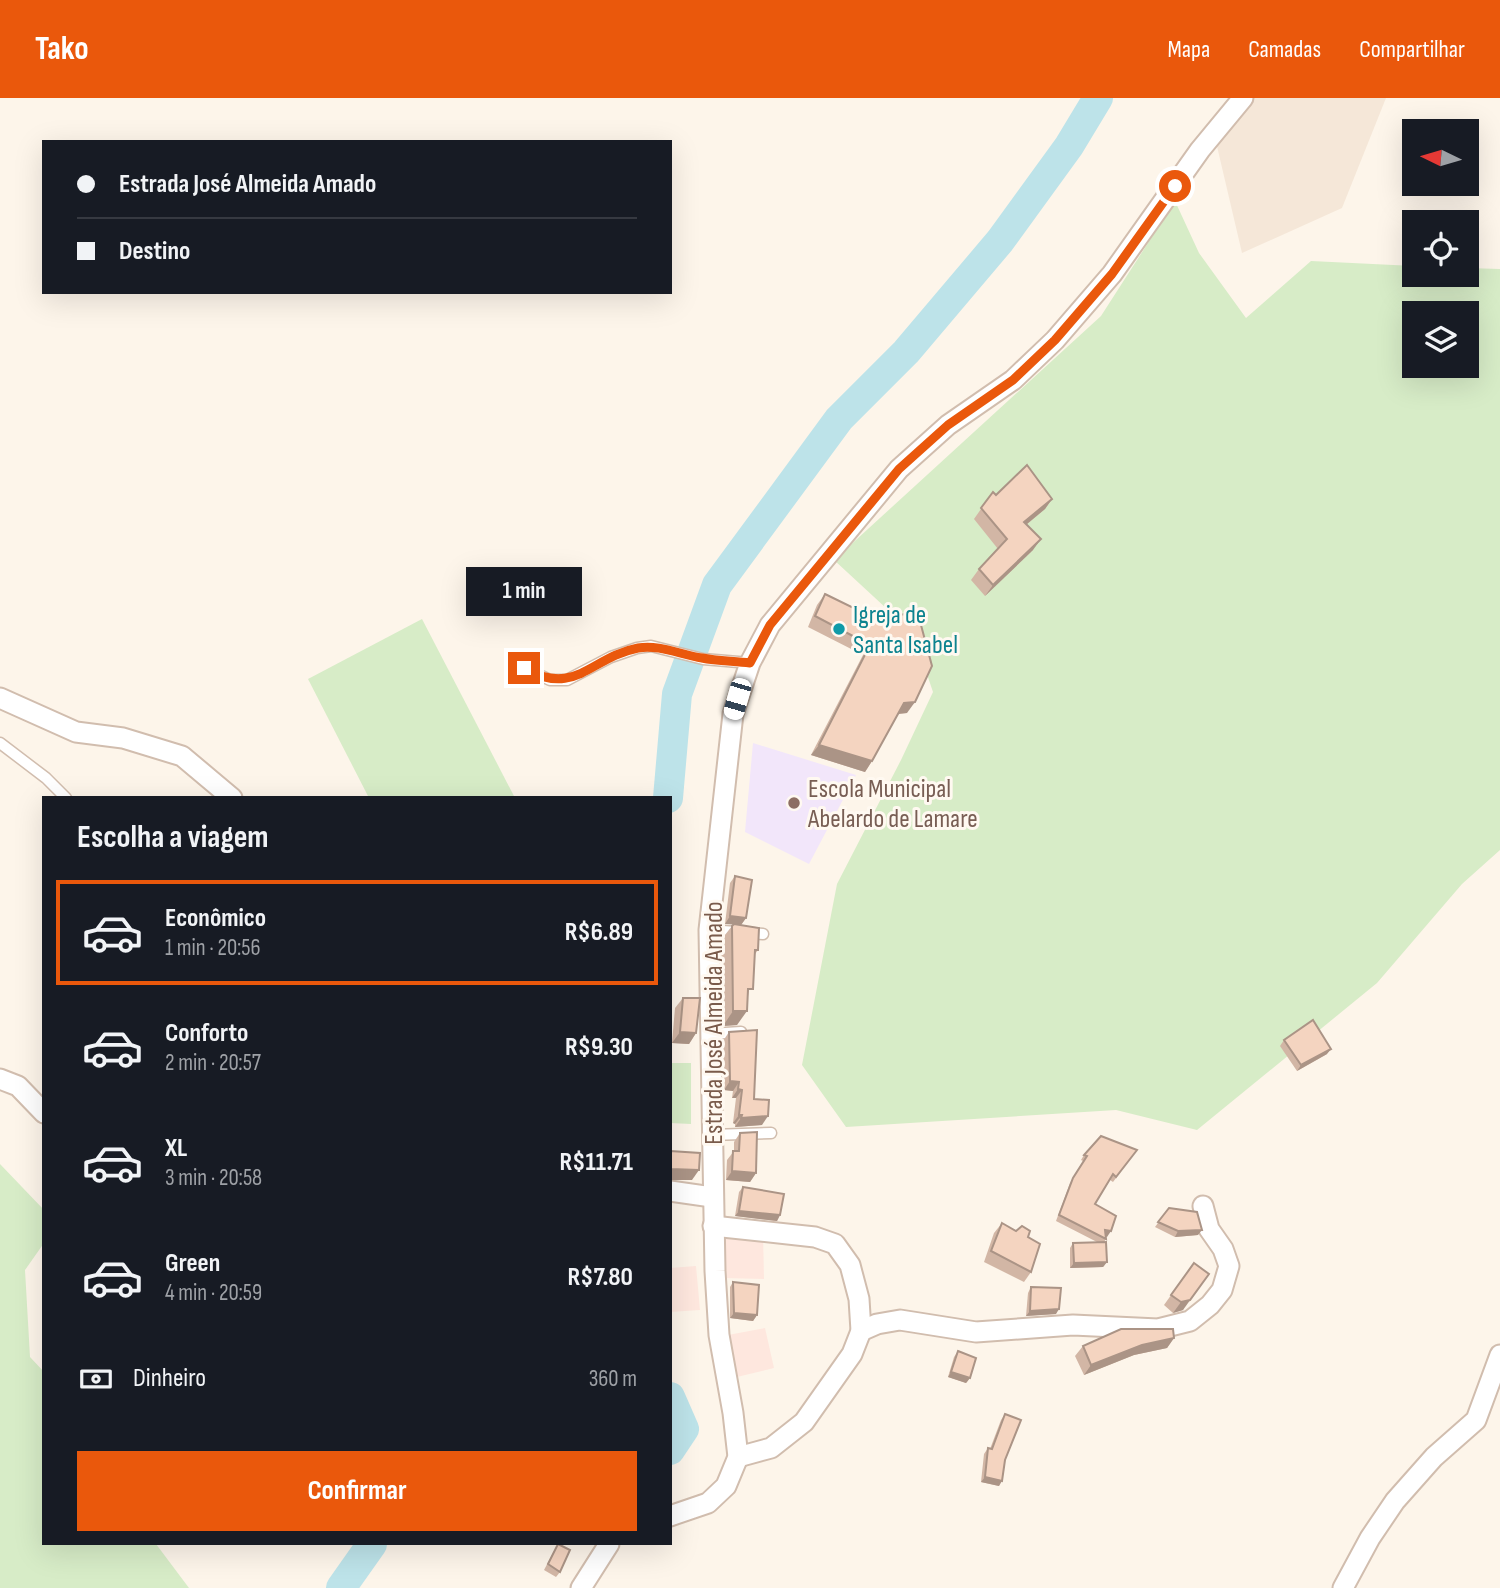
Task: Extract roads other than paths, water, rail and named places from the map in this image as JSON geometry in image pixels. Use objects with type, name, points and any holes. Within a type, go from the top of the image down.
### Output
[{"type":"street","name":"Estrada José Almeida Amado","points":[[672,1515],[708,1503],[726,1486],[737,1457],[733,1413],[719,1335],[713,1226],[709,930],[733,714],[750,663],[770,625],[899,469],[948,425],[1013,380],[1055,340],[1112,274],[1200,150],[1243,98]]},
{"type":"street","points":[[0,698],[76,732],[123,738],[182,756],[230,796]]},
{"type":"street","points":[[0,1079],[18,1086],[42,1111]]},
{"type":"street","points":[[672,1191],[712,1197]]},
{"type":"street","points":[[860,1331],[877,1324],[900,1320],[976,1332],[1073,1325],[1158,1329],[1190,1321],[1210,1305],[1222,1290],[1229,1266],[1223,1249],[1209,1229],[1203,1206]]},
{"type":"street","points":[[713,1226],[816,1237],[835,1244],[850,1265],[859,1299],[860,1331],[852,1353],[804,1422],[771,1448],[737,1457]]},
{"type":"street","points":[[1343,1588],[1370,1538],[1395,1502],[1434,1457],[1476,1420],[1500,1355]]},
{"type":"street","points":[[582,1588],[608,1545]]},
{"type":"lane","points":[[517,655],[524,668],[550,680],[567,680],[611,657],[651,646],[703,659],[750,663]]},
{"type":"lane","points":[[0,743],[46,778],[64,796]]},
{"type":"lane","points":[[709,930],[763,934]]},
{"type":"lane","points":[[710,1034],[746,1032]]},
{"type":"lane","points":[[712,1135],[771,1133]]},
{"type":"waterway","points":[[668,796],[677,694],[717,585],[839,419],[906,352],[1000,241],[1069,146],[1098,98]]},
{"type":"waterway","points":[[672,1402],[684,1429],[672,1447]]},
{"type":"waterway","points":[[341,1588],[371,1545]]},
{"type":"place","name":"Igreja de Santa Isabel","points":[[839,629]]},
{"type":"place","name":"Escola Municipal Abelardo de Lamare","points":[[794,803]]}]
